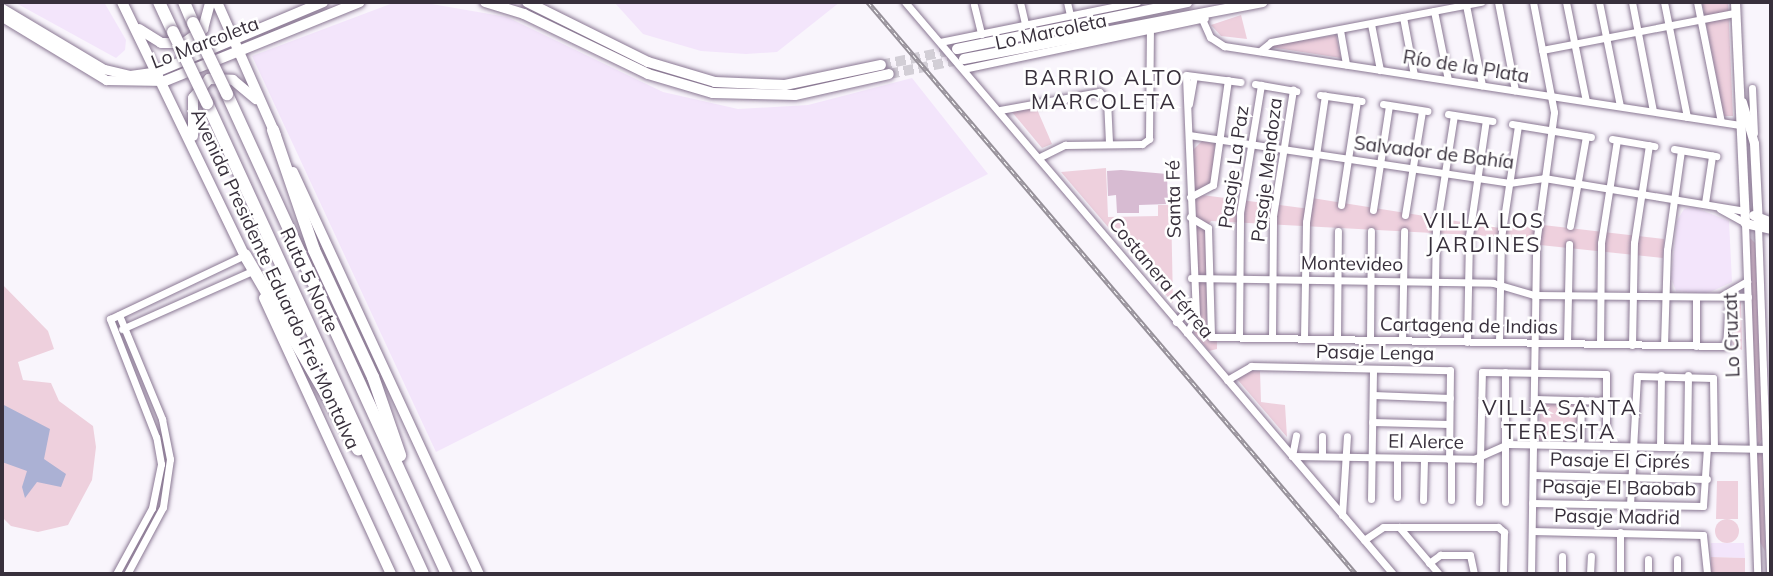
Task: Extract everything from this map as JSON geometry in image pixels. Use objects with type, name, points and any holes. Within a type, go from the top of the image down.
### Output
[{"type":"highway","name":"Ruta 5 Norte","points":[[159,2],[424,574]]},
{"type":"highway","name":"Ruta 5 Norte","points":[[184,2],[447,574]]},
{"type":"highway","points":[[273,130],[314,250],[382,402],[410,493]]},
{"type":"highway","points":[[244,255],[386,494]]},
{"type":"main road","name":"Avenida Presidente Eduardo Frei Montalva","points":[[122,2],[165,81],[391,574]]},
{"type":"main road","points":[[135,26],[161,43],[184,43],[203,29],[210,2]]},
{"type":"main road","points":[[217,2],[273,130],[479,574]]},
{"type":"main road","name":"Lo Marcoleta","points":[[159,71],[323,2]]},
{"type":"main road","name":"Lo Marcoleta","points":[[165,81],[360,2]]},
{"type":"main road","points":[[485,2],[562,32],[664,80],[730,96],[795,95],[889,75]]},
{"type":"main road","points":[[527,2],[664,69],[732,84],[803,83],[881,65]]},
{"type":"main road","name":"Lo Marcoleta","points":[[957,49],[1187,2]]},
{"type":"main road","name":"Lo Marcoleta","points":[[963,64],[1263,2]]},
{"type":"main road","points":[[545,25],[553,15]]},
{"type":"main road","points":[[562,32],[570,22]]},
{"type":"main road","points":[[194,143],[192,102],[209,79],[233,80],[263,108]]},
{"type":"street","name":"Costanera Férrea","points":[[905,2],[963,64],[1176,322],[1393,574]]},
{"type":"street","points":[[1020,2],[1025,24]]},
{"type":"street","points":[[1067,2],[1070,15]]},
{"type":"street","name":"Lo Marcoleta","points":[[940,42],[1137,2]]},
{"type":"street","name":"Lo Marcoleta","points":[[963,64],[1202,19],[1270,2]]},
{"type":"street","points":[[1260,51],[1271,43],[1481,2]]},
{"type":"street","points":[[1498,2],[1515,90]]},
{"type":"street","points":[[1531,574],[1534,295],[1552,131],[1552,96],[1532,2]]},
{"type":"street","points":[[1566,2],[1586,101]]},
{"type":"street","points":[[1599,2],[1620,106]]},
{"type":"street","points":[[1632,2],[1653,111]]},
{"type":"street","points":[[1664,2],[1687,117]]},
{"type":"street","points":[[1697,2],[1721,122]]},
{"type":"street","name":"Lo Cruzat","points":[[1735,2],[1757,574]]},
{"type":"street","points":[[974,5],[981,34]]},
{"type":"street","points":[[1466,5],[1482,85]]},
{"type":"street","name":"Lo Marcoleta","points":[[2,8],[82,57],[121,74],[159,71]]},
{"type":"street","points":[[1434,11],[1448,80]]},
{"type":"street","points":[[1542,50],[1735,13]]},
{"type":"street","name":"Lo Marcoleta","points":[[2,17],[99,77],[133,84],[165,81]]},
{"type":"street","points":[[1403,17],[1414,75]]},
{"type":"street","name":"Río de la Plata","points":[[1202,19],[1217,43],[1740,125]]},
{"type":"street","points":[[1371,24],[1380,70]]},
{"type":"street","points":[[1040,157],[1065,145],[1142,144],[1152,134],[1150,29]]},
{"type":"street","points":[[1340,30],[1346,64]]},
{"type":"street","name":"Santa Fé","points":[[1187,333],[1196,318],[1191,278],[1188,108],[1190,75],[1228,80]]},
{"type":"street","points":[[1190,197],[1213,186],[1228,80],[1241,82]]},
{"type":"street","name":"Pasaje Mendoza","points":[[1258,84],[1294,90],[1273,216],[1272,338]]},
{"type":"street","name":"Pasaje La Paz","points":[[1239,337],[1240,218],[1258,84]]},
{"type":"street","name":"Lo Cruzat","points":[[1752,88],[1770,574]]},
{"type":"street","points":[[1000,110],[1099,92],[1107,100],[1109,143]]},
{"type":"street","name":"Lo Cruzat","points":[[1739,94],[1754,143]]},
{"type":"street","points":[[1304,338],[1305,279],[1322,95],[1359,101],[1341,205]]},
{"type":"street","points":[[1373,210],[1386,105],[1424,111],[1405,215]]},
{"type":"street","points":[[1434,341],[1435,282],[1451,114],[1489,120],[1477,179],[1468,282],[1467,341]]},
{"type":"street","points":[[1499,342],[1500,284],[1515,125],[1588,136],[1570,226]]},
{"type":"street","name":"Salvador de Bahía","points":[[1189,135],[1477,179],[1509,183],[1545,178],[1674,197],[1745,211],[1757,222]]},
{"type":"street","points":[[1600,344],[1601,296],[1615,140],[1651,146],[1641,193],[1632,345]]},
{"type":"street","points":[[1664,345],[1665,297],[1678,150],[1714,156],[1705,203]]},
{"type":"street","points":[[1671,215],[1689,200]]},
{"type":"street","name":"Salvador de Bahía","points":[[1716,206],[1745,223]]},
{"type":"street","points":[[1190,217],[1208,227],[1208,278]]},
{"type":"street","points":[[1757,222],[1771,229]]},
{"type":"street","points":[[1745,223],[1771,222]]},
{"type":"street","points":[[1336,339],[1338,231]]},
{"type":"street","points":[[1370,340],[1371,231]]},
{"type":"street","points":[[1402,340],[1404,231]]},
{"type":"street","points":[[1567,343],[1569,244]]},
{"type":"street","points":[[116,574],[152,508],[160,464],[156,436],[110,319],[244,255]]},
{"type":"street","points":[[115,332],[252,271]]},
{"type":"street","name":"Montevideo","points":[[1191,278],[1468,282],[1500,284],[1534,295],[1748,297]]},
{"type":"street","name":"Cartagena de Indias","points":[[1208,278],[1209,335],[1239,337],[1728,345],[1729,307]]},
{"type":"street","points":[[1667,280],[1677,298]]},
{"type":"street","name":"Montevideo","points":[[1720,296],[1747,281]]},
{"type":"street","points":[[1696,298],[1696,346]]},
{"type":"street","points":[[1176,322],[1193,304]]},
{"type":"street","points":[[128,311],[136,324]]},
{"type":"street","points":[[119,315],[162,419],[170,468],[159,517],[127,574]]},
{"type":"street","points":[[1274,367],[1274,377]]},
{"type":"street","name":"Pasaje Lenga","points":[[1298,377],[1299,367]]},
{"type":"street","name":"Pasaje Lenga","points":[[1227,380],[1244,368],[1450,370],[1450,398]]},
{"type":"street","points":[[1324,368],[1324,377]]},
{"type":"street","points":[[1349,368],[1349,378]]},
{"type":"street","points":[[1371,499],[1373,369]]},
{"type":"street","points":[[1505,372],[1505,502]]},
{"type":"street","points":[[1479,502],[1480,373],[1535,372],[1607,376],[1606,446]]},
{"type":"street","points":[[1660,447],[1661,375]]},
{"type":"street","points":[[1687,447],[1688,375]]},
{"type":"street","points":[[1630,505],[1637,376],[1688,375],[1713,378],[1707,479]]},
{"type":"street","points":[[1373,395],[1450,398],[1451,500]]},
{"type":"street","points":[[1534,399],[1608,401]]},
{"type":"street","points":[[1580,445],[1581,400]]},
{"type":"street","points":[[1373,422],[1449,424]]},
{"type":"street","points":[[1292,456],[1296,435]]},
{"type":"street","points":[[1322,436],[1322,457]]},
{"type":"street","points":[[1342,515],[1347,436]]},
{"type":"street","name":"El Alerce","points":[[1292,456],[1478,458],[1504,445],[1533,444],[1767,449]]},
{"type":"street","points":[[1397,458],[1397,498]]},
{"type":"street","points":[[1423,500],[1424,458]]},
{"type":"street","name":"Pasaje El Ciprés","points":[[1533,475],[1707,479]]},
{"type":"street","name":"Pasaje El Baobab","points":[[1532,503],[1705,505],[1707,479]]},
{"type":"street","points":[[1399,527],[1439,574]]},
{"type":"street","points":[[1364,540],[1379,528],[1501,528],[1503,574]]},
{"type":"street","name":"Pasaje Madrid","points":[[1532,531],[1704,535],[1707,574]]},
{"type":"street","points":[[1620,532],[1620,574]]},
{"type":"street","points":[[1756,544],[1770,557]]},
{"type":"street","points":[[1429,563],[1440,555],[1472,556],[1475,574]]},
{"type":"street","points":[[1562,556],[1562,574]]},
{"type":"street","points":[[1590,574],[1591,556]]},
{"type":"street","points":[[1648,559],[1648,574]]},
{"type":"street","points":[[1677,559],[1677,574]]},
{"type":"shaded area","points":[[14,2],[104,2],[126,40],[125,50],[116,58]]},
{"type":"shaded area","points":[[420,2],[507,17],[663,92],[738,109],[808,105],[912,78],[988,174],[436,452],[252,56],[393,3]]},
{"type":"shaded area","points":[[614,2],[840,2],[777,52],[746,54],[701,51],[643,34]]},
{"type":"shaded area","points":[[1702,2],[1728,2],[1733,116],[1724,116]]},
{"type":"shaded area","points":[[1241,15],[1247,39],[1221,36],[1211,25]]},
{"type":"shaded area","points":[[1336,35],[1341,58],[1270,47],[1279,44]]},
{"type":"shaded area","points":[[1036,107],[1052,144],[1042,148],[1012,112]]},
{"type":"shaded area","points":[[1202,141],[1215,144],[1210,188],[1194,193],[1193,150]]},
{"type":"shaded area","points":[[1106,168],[1108,217],[1158,216],[1158,205],[1171,205],[1173,303],[1061,172]]},
{"type":"shaded area","points":[[1202,195],[1310,209],[1312,198],[1506,229],[1543,225],[1664,239],[1663,258],[1540,245],[1528,238],[1211,221],[1206,228],[1207,336],[1217,339],[1217,349],[1209,351],[1194,333],[1199,321],[1195,198]]},
{"type":"shaded area","points":[[1694,207],[1729,221],[1732,282],[1706,294],[1676,291],[1671,278],[1677,221],[1684,209]]},
{"type":"shaded area","points":[[1748,236],[1755,243],[1763,438],[1758,445]]},
{"type":"shaded area","points":[[2,284],[48,331],[54,349],[18,362],[23,380],[51,383],[59,401],[93,426],[96,447],[92,480],[68,525],[38,532],[11,526],[2,517]]},
{"type":"shaded area","points":[[1741,302],[1742,350],[1733,345],[1727,303]]},
{"type":"shaded area","points":[[1248,371],[1260,371],[1261,402],[1285,405],[1287,437],[1237,379]]},
{"type":"shaded area","points":[[1540,403],[1579,404],[1579,441],[1539,440]]},
{"type":"shaded area","points":[[1756,452],[1762,454],[1765,551],[1760,542]]},
{"type":"shaded area","points":[[1717,481],[1738,481],[1738,519],[1716,519]]},
{"type":"shaded area","points":[[1727,519],[1736,522],[1739,531],[1736,540],[1727,543],[1718,540],[1715,531],[1718,522]]},
{"type":"shaded area","points":[[1711,543],[1744,543],[1745,558],[1711,557]]},
{"type":"shaded area","points":[[1711,557],[1745,558],[1745,574],[1711,574]]},
{"type":"water","points":[[2,404],[50,429],[44,459],[66,474],[61,487],[37,482],[25,498],[22,487],[27,471],[2,462]]},
{"type":"building","points":[[1107,171],[1167,174],[1168,204],[1139,205],[1139,213],[1117,213],[1116,195],[1108,196]]},
{"type":"tunnel","points":[[881,65],[953,50]]},
{"type":"tunnel","points":[[889,74],[964,59]]},
{"type":"railway","points":[[868,2],[1356,574]]},
{"type":"district","name":"BARRIO ALTO MARCOLETA","points":[[1104,89]]},
{"type":"district","name":"VILLA LOS JARDINES","points":[[1484,232]]},
{"type":"district","name":"VILLA SANTA TERESITA","points":[[1560,419]]}]
